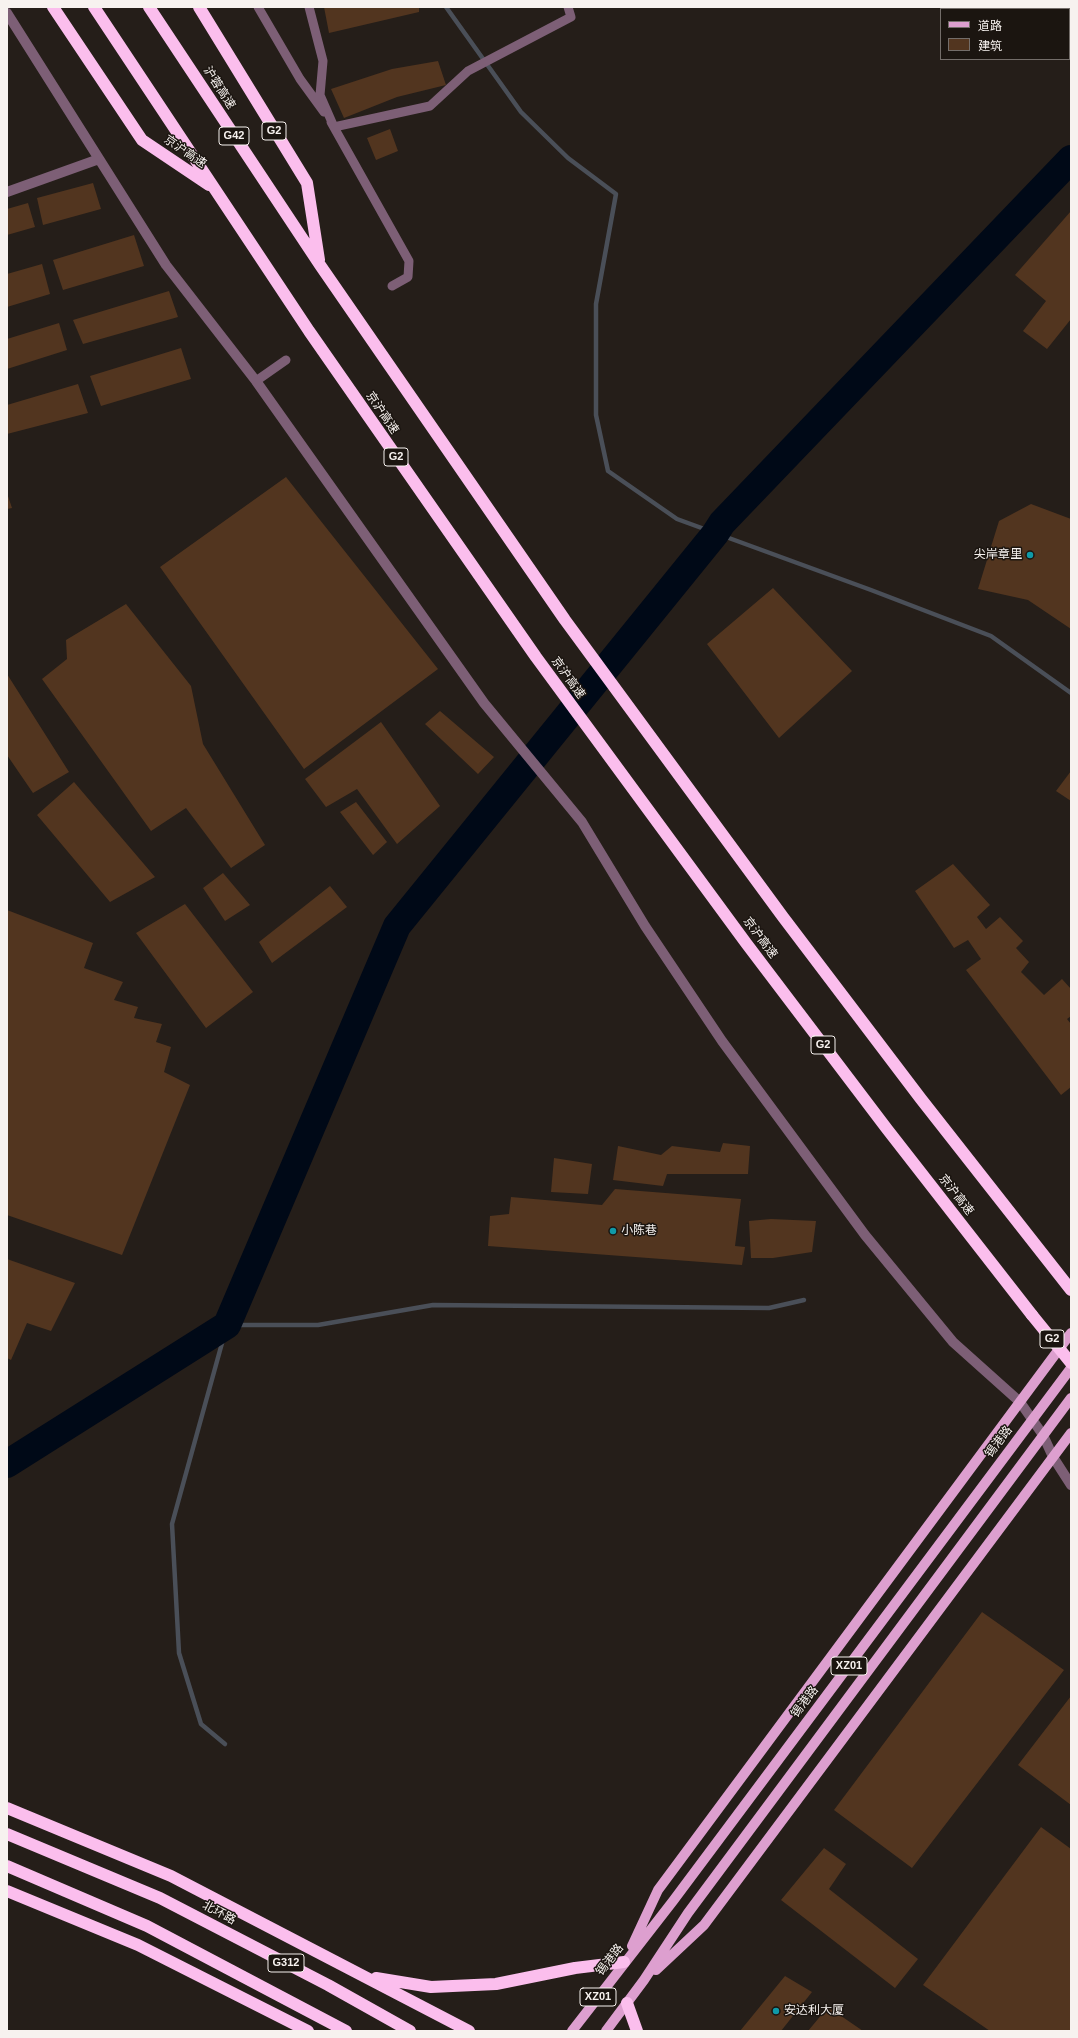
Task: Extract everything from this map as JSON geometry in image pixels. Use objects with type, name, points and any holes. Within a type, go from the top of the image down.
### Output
[{"type":"highway","name":"京沪高速","points":[[53,7],[142,140],[214,189],[406,472],[618,771],[887,1129],[1071,1363]]},
{"type":"highway","points":[[94,7],[214,189]]},
{"type":"highway","name":"沪蓉高速","points":[[149,7],[320,265]]},
{"type":"highway","name":"G2","points":[[199,7],[306,184],[320,265],[565,620],[647,734],[783,917],[916,1092],[1071,1290]]},
{"type":"highway","points":[[7,1808],[171,1876],[470,2031]]},
{"type":"highway","name":"北环路","points":[[7,1834],[160,1898],[410,2031]]},
{"type":"highway","name":"G312","points":[[7,1866],[147,1926],[346,2031]]},
{"type":"highway","points":[[7,1890],[138,1945],[308,2031]]},
{"type":"highway","points":[[366,1977],[431,1987],[496,1984],[575,1968],[624,1962]]},
{"type":"highway","points":[[627,2003],[637,2031]]},
{"type":"main road","points":[[624,1962],[658,1890],[1071,1333]]},
{"type":"main road","name":"锡港路","points":[[572,2031],[624,1962],[673,1902],[1071,1368]]},
{"type":"main road","name":"XZ01","points":[[606,2031],[644,1980],[688,1913],[1071,1398]]},
{"type":"main road","points":[[644,1980],[704,1925],[1071,1433]]},
{"type":"street","points":[[7,14],[166,265],[256,381],[484,703],[582,822],[645,926],[722,1041],[865,1235],[953,1342],[1020,1402],[1043,1435],[1053,1457],[1071,1486]]},
{"type":"street","points":[[7,192],[99,159]]},
{"type":"lane","points":[[258,7],[300,79],[334,127]]},
{"type":"lane","points":[[309,7],[323,61],[320,95],[334,127],[408,261],[408,277],[392,286]]},
{"type":"lane","points":[[334,127],[430,106],[468,70],[571,17],[568,7]]},
{"type":"lane","points":[[256,381],[286,360]]},
{"type":"building","points":[[324,7],[419,7],[419,12],[329,33]]},
{"type":"building","points":[[438,61],[446,85],[397,97],[344,118],[331,89],[392,69]]},
{"type":"building","points":[[390,129],[398,151],[376,160],[367,138]]},
{"type":"building","points":[[93,183],[101,209],[43,225],[37,198]]},
{"type":"building","points":[[28,203],[35,227],[7,235],[7,209]]},
{"type":"building","points":[[1071,211],[1071,319],[1047,349],[1023,331],[1046,301],[1015,275]]},
{"type":"building","points":[[134,235],[144,266],[63,290],[53,260]]},
{"type":"building","points":[[42,264],[50,294],[7,307],[7,274]]},
{"type":"building","points":[[169,291],[178,317],[83,344],[73,320]]},
{"type":"building","points":[[59,323],[67,350],[7,369],[7,339]]},
{"type":"building","points":[[181,348],[191,379],[101,406],[90,376]]},
{"type":"building","points":[[78,384],[88,413],[7,434],[7,405]]},
{"type":"building","points":[[286,477],[438,669],[304,769],[160,567]]},
{"type":"building","points":[[7,493],[12,508],[7,509]]},
{"type":"building","name":"尖岸章里","points":[[1031,504],[1071,519],[1071,629],[1028,600],[978,589],[999,521]]},
{"type":"building","points":[[773,588],[852,671],[779,738],[707,644]]},
{"type":"building","points":[[126,604],[191,686],[203,744],[265,845],[231,868],[186,808],[151,831],[42,679],[67,659],[66,640]]},
{"type":"building","points":[[7,674],[69,772],[33,793],[7,755]]},
{"type":"building","points":[[440,711],[494,757],[478,774],[425,724]]},
{"type":"building","points":[[381,722],[440,806],[397,844],[357,789],[326,807],[305,779]]},
{"type":"building","points":[[1071,771],[1071,801],[1056,791]]},
{"type":"building","points":[[74,782],[155,877],[110,902],[37,815]]},
{"type":"building","points":[[356,802],[387,842],[373,855],[340,812]]},
{"type":"building","points":[[953,864],[990,905],[977,917],[986,929],[1000,917],[1023,941],[1016,948],[1029,962],[1021,972],[1044,995],[1062,979],[1071,989],[1071,1016],[1067,1019],[1071,1024],[1071,1087],[1061,1095],[966,970],[981,959],[968,940],[954,948],[915,891]]},
{"type":"building","points":[[223,873],[250,905],[225,921],[203,888]]},
{"type":"building","points":[[330,886],[347,907],[272,963],[259,942]]},
{"type":"building","points":[[185,904],[253,992],[206,1028],[136,933]]},
{"type":"building","points":[[7,910],[93,943],[84,968],[123,982],[114,1000],[138,1007],[134,1018],[162,1024],[156,1042],[171,1047],[164,1072],[190,1085],[122,1255],[7,1215]]},
{"type":"building","points":[[723,1143],[750,1146],[748,1174],[667,1174],[663,1186],[613,1180],[618,1146],[661,1155],[672,1146],[720,1152]]},
{"type":"building","points":[[554,1158],[592,1164],[588,1194],[551,1192]]},
{"type":"building","name":"小陈巷","points":[[615,1189],[741,1199],[735,1246],[745,1247],[742,1265],[488,1246],[490,1216],[509,1214],[511,1197],[602,1205]]},
{"type":"building","points":[[771,1219],[816,1221],[812,1252],[773,1258],[751,1258],[749,1221]]},
{"type":"building","points":[[7,1259],[75,1283],[51,1331],[27,1323],[11,1360],[7,1358]]},
{"type":"building","points":[[982,1612],[1064,1670],[912,1868],[834,1810]]},
{"type":"building","points":[[1071,1696],[1071,1805],[1018,1765]]},
{"type":"building","points":[[1041,1827],[1071,1849],[1071,2031],[990,2031],[923,1985]]},
{"type":"building","points":[[824,1848],[846,1864],[829,1889],[918,1959],[895,1988],[781,1900]]},
{"type":"building","name":"安达利大厦","points":[[785,1976],[812,1992],[781,2031],[740,2031]]},
{"type":"building","points":[[828,2007],[863,2031],[808,2031]]},
{"type":"waterway","points":[[446,7],[521,112],[568,158],[616,194],[596,304],[596,415],[608,471],[677,519],[871,590],[991,636],[1071,693]]},
{"type":"waterway","points":[[7,1464],[227,1325],[397,926],[715,534],[722,523],[1071,159]]},
{"type":"waterway","points":[[225,1744],[201,1724],[179,1653],[172,1524],[227,1325],[318,1325],[433,1305],[769,1308],[804,1300]]},
{"type":"place","name":"尖岸章里","points":[[1030,555]]},
{"type":"place","name":"小陈巷","points":[[613,1231]]},
{"type":"place","name":"安达利大厦","points":[[776,2011]]}]
